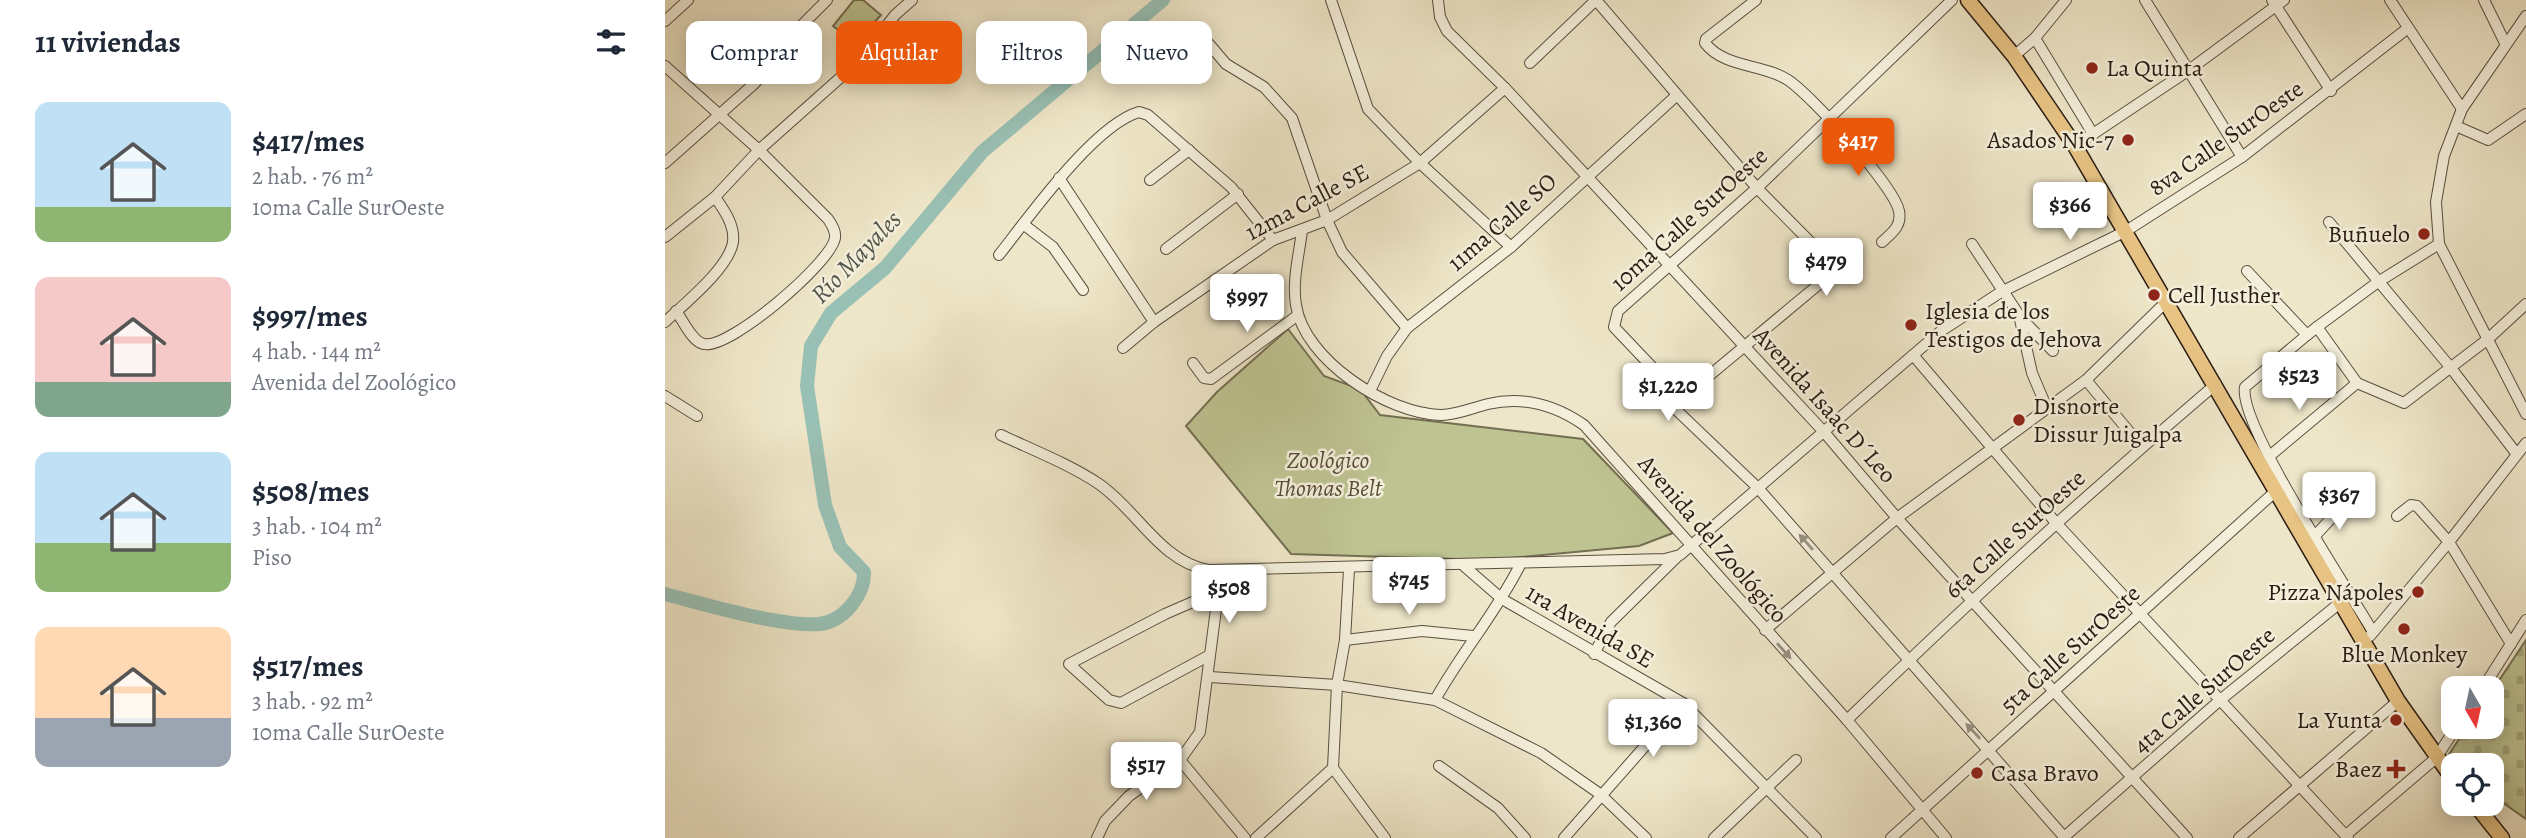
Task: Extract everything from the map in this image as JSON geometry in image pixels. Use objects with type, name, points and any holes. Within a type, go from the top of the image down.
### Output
[{"type":"highway","points":[[1976,4],[2075,146],[2216,384],[2265,460],[2277,490],[2312,539],[2341,602],[2369,637],[2397,701],[2441,764]]},
{"type":"highway","points":[[2484,816],[2502,838]]},
{"type":"street","points":[[665,21],[688,0]]},
{"type":"street","points":[[666,161],[755,83],[799,28],[827,0]]},
{"type":"street","points":[[665,237],[715,197],[758,150],[859,61],[895,15],[912,0]]},
{"type":"street","name":"Avenida Isaac D´Leo","points":[[1438,0],[1440,17],[1447,31],[1505,88],[1667,266],[1824,432],[1897,518],[2187,838]]},
{"type":"street","points":[[1530,63],[1596,0],[1757,188],[1830,262],[1833,269],[1692,390]]},
{"type":"street","points":[[1756,0],[1706,40],[1707,46],[1741,65],[1767,70],[1788,80],[1830,117],[1895,199],[1899,222],[1896,230],[1882,242]]},
{"type":"street","name":"10ma Calle SurOeste","points":[[1758,488],[1668,402],[1652,367],[1614,327],[1618,311],[1757,188],[1951,0]]},
{"type":"street","points":[[2014,56],[2035,38],[2066,0]]},
{"type":"street","points":[[2145,0],[2242,157]]},
{"type":"street","points":[[2390,0],[2462,109]]},
{"type":"street","points":[[2484,0],[2505,43]]},
{"type":"street","points":[[1331,2],[1368,109],[1420,163],[1511,247]]},
{"type":"street","points":[[2075,146],[2189,70],[2277,2],[2331,90]]},
{"type":"street","points":[[2523,19],[2462,109],[2444,156],[2436,202],[2439,244],[2526,414]]},
{"type":"street","points":[[2523,19],[2526,33]]},
{"type":"street","name":"8va Calle SurOeste","points":[[1594,654],[1611,622],[1679,555],[1941,331],[2001,292],[2126,231],[2242,157],[2408,28]]},
{"type":"street","points":[[2035,38],[2093,134]]},
{"type":"street","points":[[1212,48],[1226,64],[1264,87],[1292,118],[1327,220],[1342,252],[1407,328]]},
{"type":"street","points":[[665,66],[758,150],[835,229],[835,239],[828,255],[761,316],[720,341],[703,344],[697,341],[677,311]]},
{"type":"street","name":"12ma Calle SE","points":[[1123,348],[1154,321],[1273,240],[1327,220],[1420,163],[1505,88]]},
{"type":"street","name":"11ma Calle SO","points":[[1370,391],[1387,356],[1407,328],[1511,247],[1676,96]]},
{"type":"street","points":[[999,255],[1059,178],[1117,124],[1139,113],[1148,115],[1238,194],[1273,240]]},
{"type":"street","points":[[2456,126],[2488,140],[2526,114]]},
{"type":"street","points":[[1150,180],[1189,150]]},
{"type":"street","points":[[1059,178],[1154,321]]},
{"type":"street","points":[[1165,249],[1238,194]]},
{"type":"street","points":[[665,322],[724,263],[733,243],[727,214],[715,197]]},
{"type":"street","points":[[2329,222],[2451,368],[2516,453]]},
{"type":"street","points":[[1023,224],[1053,247],[1083,290]]},
{"type":"street","name":"Avenida del Zoológico","points":[[1302,230],[1295,290],[1299,316],[1306,332],[1337,369],[1394,404],[1427,414],[1456,413],[1492,403],[1521,401],[1559,409],[1584,425],[1847,720],[1946,838]]},
{"type":"street","points":[[1972,244],[2001,292],[2053,351]]},
{"type":"street","points":[[2439,244],[2378,282],[2317,327],[2245,387],[2245,401],[2265,460],[2369,637],[2449,542],[2526,443]]},
{"type":"street","points":[[2247,271],[2307,335]]},
{"type":"street","points":[[1765,630],[1835,575],[1897,518],[2086,380],[2167,301]]},
{"type":"street","points":[[2317,327],[2357,383],[2404,403],[2488,339],[2526,304]]},
{"type":"street","points":[[2019,315],[2032,373],[2046,407]]},
{"type":"street","points":[[1193,363],[1204,378],[1211,379],[1299,316]]},
{"type":"street","points":[[1913,355],[1990,449],[2057,524],[2347,837],[2436,758],[2448,739]]},
{"type":"street","points":[[2086,380],[2142,447]]},
{"type":"street","points":[[2265,460],[2357,383]]},
{"type":"street","name":"6ta Calle SurOeste","points":[[1847,720],[1973,600],[2216,384]]},
{"type":"street","points":[[665,396],[697,416]]},
{"type":"street","points":[[1001,435],[1100,485],[1166,549],[1185,563],[1221,571],[1648,561],[1679,555]]},
{"type":"street","points":[[1758,488],[1989,749],[2064,838]]},
{"type":"street","name":"5ta Calle SurOeste","points":[[1891,838],[2277,490]]},
{"type":"street","points":[[2312,539],[2348,499]]},
{"type":"street","points":[[2397,516],[2411,505],[2417,506],[2449,542],[2511,644]]},
{"type":"street","points":[[1436,700],[1473,636],[1502,599],[1520,565]]},
{"type":"street","name":"1ra Avenida SE","points":[[1464,566],[1502,599],[1683,703],[1767,785],[1816,838]]},
{"type":"street","points":[[1349,569],[1345,640],[1337,685],[1333,768],[1385,838]]},
{"type":"street","points":[[1097,838],[1105,821],[1129,796],[1180,760],[1200,732],[1210,677],[1210,655],[1221,571]]},
{"type":"street","points":[[1210,655],[1121,703],[1109,701],[1069,664],[1165,614],[1218,591]]},
{"type":"street","name":"4ta Calle SurOeste","points":[[2064,838],[2134,779],[2219,701],[2341,602]]},
{"type":"street","points":[[2491,676],[2526,621]]},
{"type":"street","points":[[1345,640],[1422,631],[1473,636]]},
{"type":"street","points":[[1210,677],[1337,685],[1436,700],[1541,753],[1600,794],[1646,838]]},
{"type":"street","points":[[2239,838],[2397,701]]},
{"type":"street","points":[[1564,838],[1683,703]]},
{"type":"street","points":[[1180,760],[1245,838]]},
{"type":"street","points":[[1714,838],[1796,760]]},
{"type":"street","points":[[1439,766],[1498,808],[1524,838]]},
{"type":"street","points":[[1256,838],[1333,768]]},
{"type":"green space","points":[[854,0],[863,0],[881,15],[875,21],[837,21]]},
{"type":"green space","name":"Zoológico Thomas Belt","points":[[1288,329],[1324,376],[1360,389],[1380,415],[1583,439],[1673,533],[1639,546],[1490,560],[1291,554],[1186,426],[1217,392]]},
{"type":"green space","points":[[2526,640],[2526,819],[2504,803],[2504,753],[2450,753],[2459,739],[2504,739],[2502,676]]},
{"type":"waterway","name":"Río Mayales","points":[[665,594],[742,614],[803,624],[828,622],[851,606],[861,590],[864,572],[840,547],[825,505],[807,386],[811,346],[831,313],[885,268],[982,152],[1163,0]]},
{"type":"place","name":"La Quinta","points":[[2092,68]]},
{"type":"place","name":"Asados Nic-7","points":[[2128,140]]},
{"type":"place","name":"Buñuelo","points":[[2424,234]]},
{"type":"place","name":"Cell Justher","points":[[2154,295]]},
{"type":"place","name":"Iglesia de los Testigos de Jehova","points":[[1911,325]]},
{"type":"place","name":"Disnorte Dissur Juigalpa","points":[[2019,420]]},
{"type":"place","name":"Pizza Nápoles","points":[[2418,592]]},
{"type":"place","name":"Blue Monkey","points":[[2404,629]]},
{"type":"place","name":"La Yunta","points":[[2396,720]]},
{"type":"place","name":"Baez","points":[[2396,769]]},
{"type":"place","name":"Casa Bravo","points":[[1977,773]]}]
